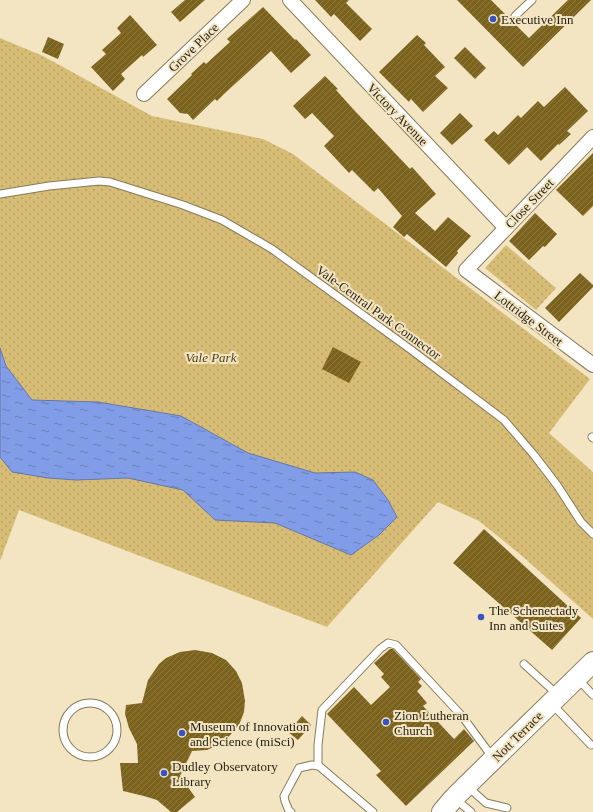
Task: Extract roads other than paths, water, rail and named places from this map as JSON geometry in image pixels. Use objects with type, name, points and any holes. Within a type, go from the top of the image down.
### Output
[{"type":"street","name":"Grove Place","points":[[144,94],[243,0]]},
{"type":"street","name":"Victory Avenue","points":[[290,0],[506,228]]},
{"type":"street","name":"Close Street","points":[[466,270],[593,137]]},
{"type":"street","name":"Lottridge Street","points":[[466,270],[592,362]]},
{"type":"street","name":"Nott Terrace","points":[[454,798],[593,662]]},
{"type":"lane","points":[[515,16],[532,0]]},
{"type":"lane","name":"Vale-Central Park Connector","points":[[0,194],[49,186],[99,181],[110,182],[184,205],[222,220],[278,254],[410,349],[504,420],[557,484],[581,522],[593,534]]},
{"type":"lane","points":[[318,766],[318,745],[322,710],[380,649],[388,643],[396,644],[462,716],[494,759]]},
{"type":"lane","points":[[524,664],[592,745]]},
{"type":"lane","points":[[577,678],[593,695]]},
{"type":"lane","points":[[82,704],[100,704],[114,715],[118,733],[115,742],[110,749],[102,755],[84,757],[69,748],[63,731],[64,722],[67,715],[73,708],[82,704]]},
{"type":"lane","points":[[291,812],[289,811],[284,796],[300,768],[312,765],[318,766],[373,812]]},
{"type":"lane","points":[[454,798],[507,808]]},
{"type":"lane","points":[[454,798],[470,812]]},
{"type":"water","points":[[0,348],[6,366],[32,400],[98,402],[181,416],[248,453],[315,473],[355,472],[373,480],[388,500],[397,517],[379,535],[351,555],[275,523],[215,520],[183,490],[128,478],[76,480],[48,478],[12,472],[0,457]]},
{"type":"place","name":"Executive Inn","points":[[493,19]]},
{"type":"place","name":"The Schenectady Inn and Suites","points":[[481,617]]},
{"type":"place","name":"Zion Lutheran Church","points":[[386,722]]},
{"type":"place","name":"Museum of Innovation and Science (miSci)","points":[[182,733]]},
{"type":"place","name":"Dudley Observatory Library","points":[[164,773]]},
{"type":"park label","name":"Vale Park","points":[[211,357]]}]
